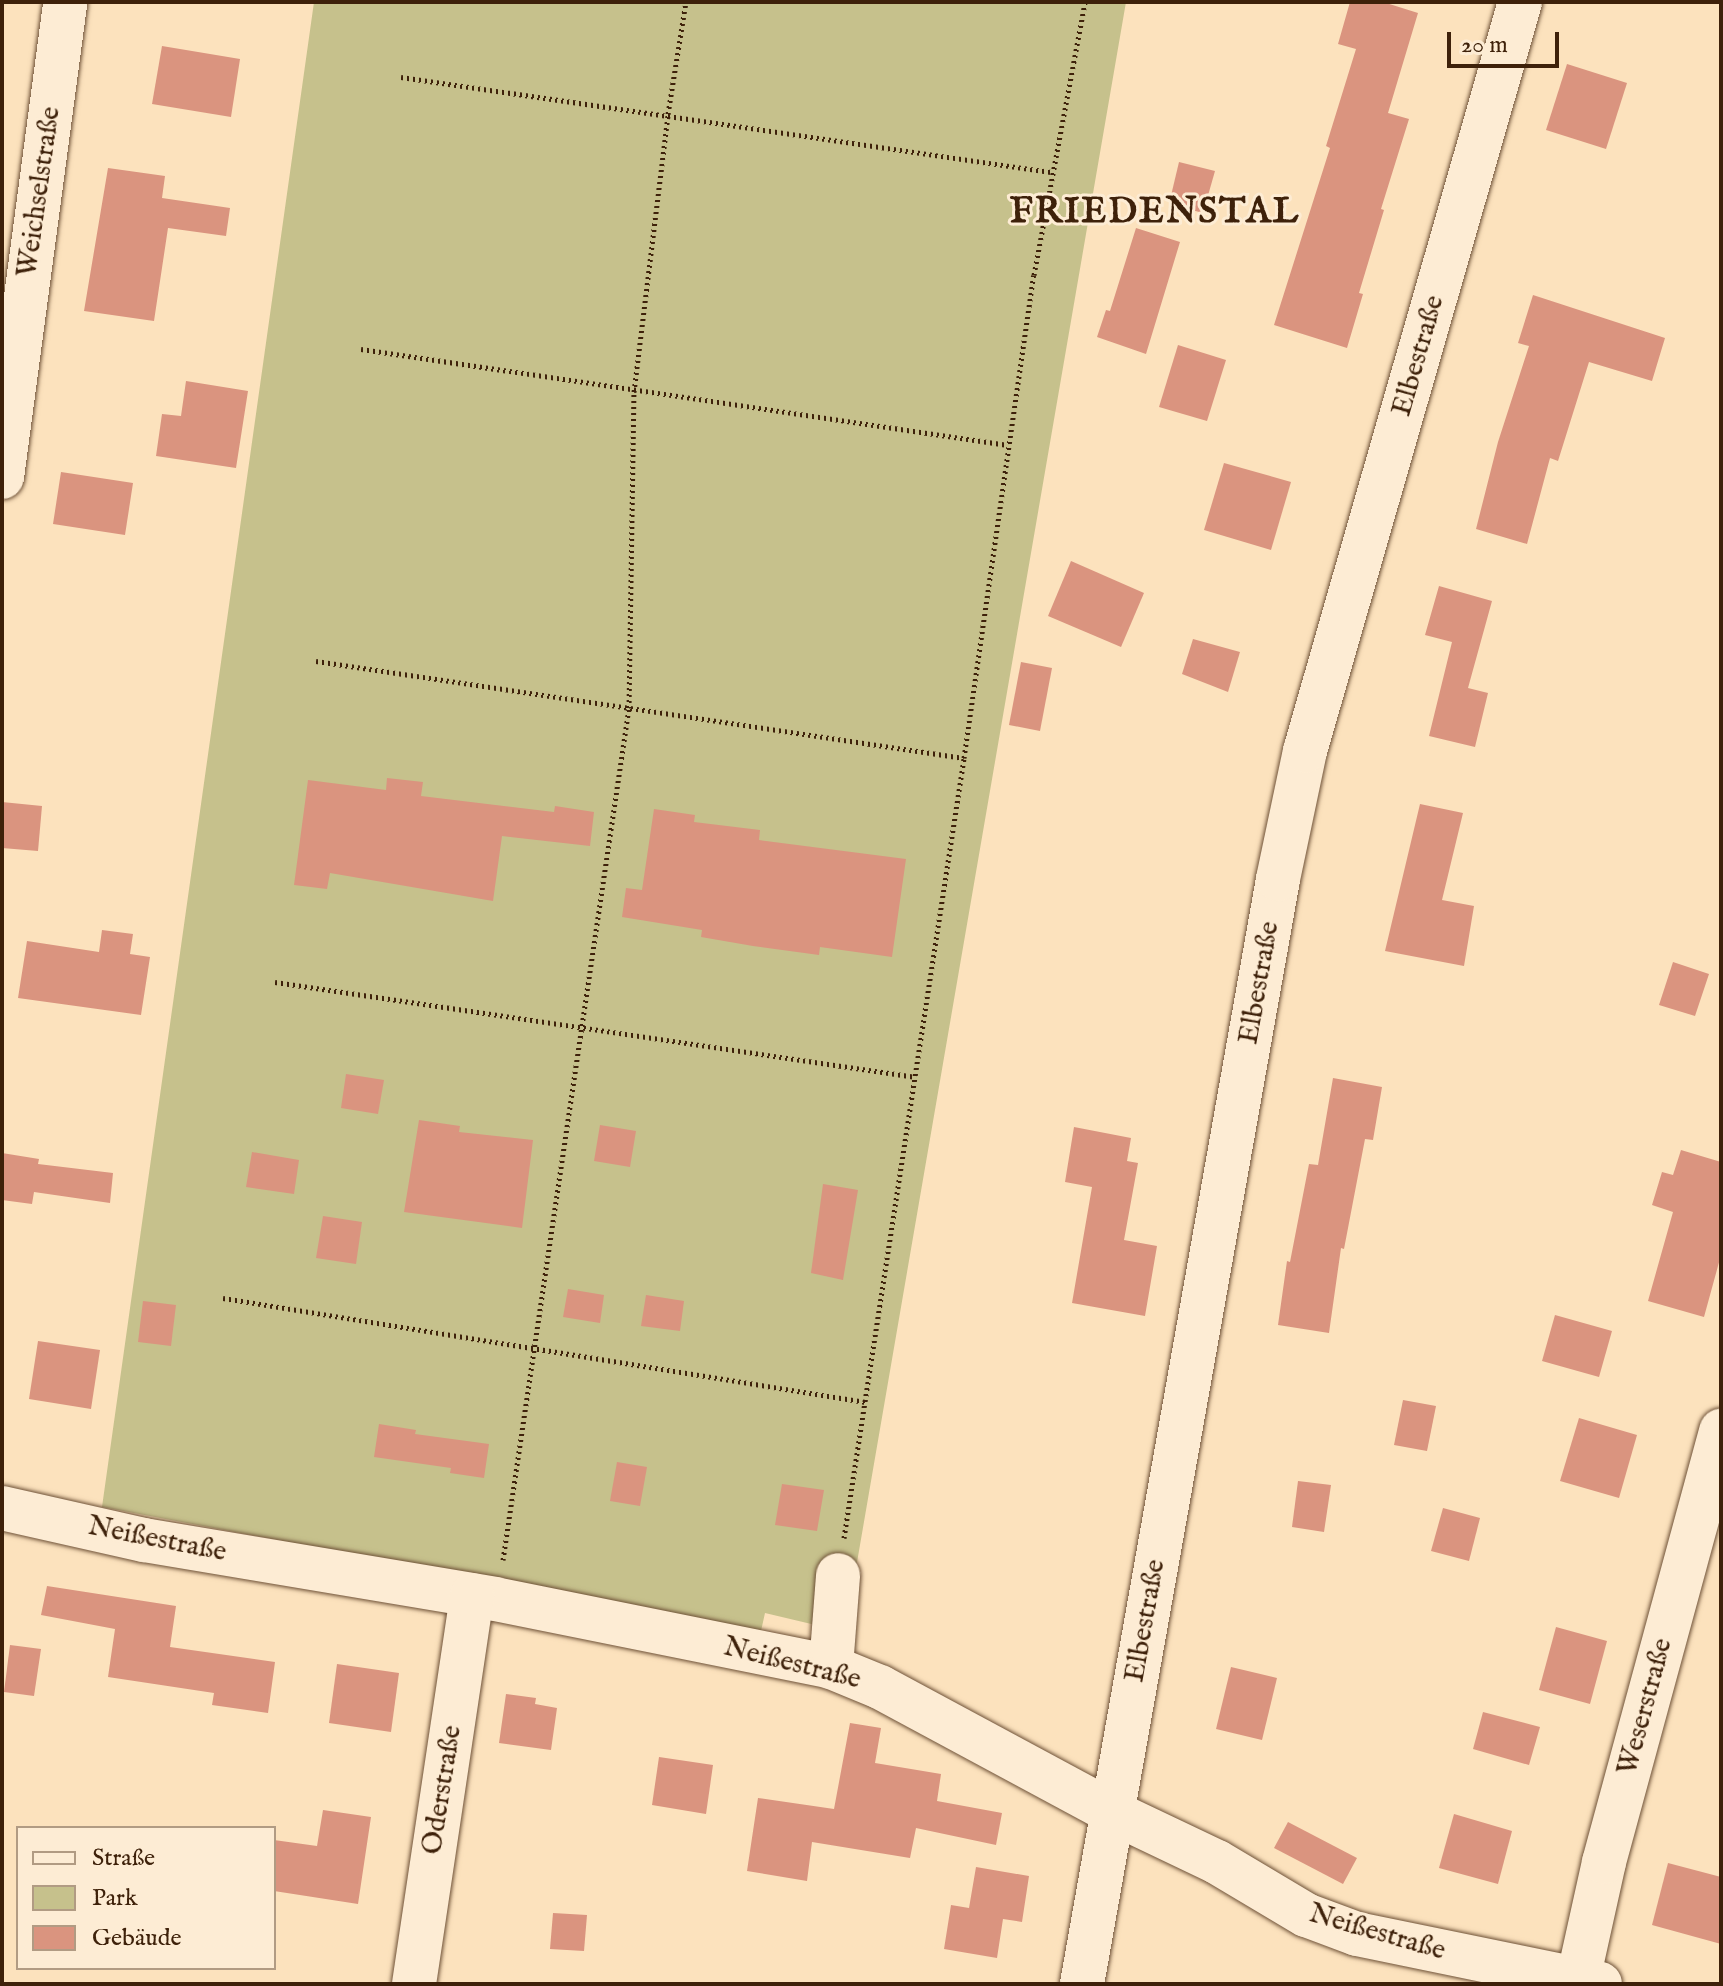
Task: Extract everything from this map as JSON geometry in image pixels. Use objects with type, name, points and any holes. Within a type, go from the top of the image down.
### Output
[{"type":"street","name":"Weichselstraße","points":[[2,477],[65,2]]},
{"type":"street","name":"Elbestraße","points":[[1082,1984],[1278,879],[1305,751],[1520,2]]},
{"type":"street","name":"Weserstraße","points":[[1585,1983],[1604,1862],[1721,1431]]},
{"type":"street","name":"Neißestraße","points":[[2,1508],[144,1540],[484,1597],[831,1667],[880,1687],[1112,1812],[1217,1862],[1306,1915],[1332,1925],[1472,1960],[1585,1983]]},
{"type":"street","points":[[831,1667],[838,1575]]},
{"type":"street","name":"Oderstraße","points":[[414,1984],[484,1597]]},
{"type":"path","points":[[484,1597],[513,1503],[629,708],[634,392],[668,114],[686,2]]},
{"type":"path","points":[[838,1575],[964,758],[1008,445],[1051,172],[1085,2]]},
{"type":"path","points":[[401,77],[1051,172]]},
{"type":"path","points":[[361,349],[634,392],[1008,445]]},
{"type":"path","points":[[316,661],[964,758]]},
{"type":"path","points":[[275,982],[916,1077]]},
{"type":"path","points":[[223,1298],[866,1402]]},
{"type":"green space","points":[[314,2],[1126,2],[845,1632],[765,1613],[761,1631],[102,1507]]},
{"type":"building","points":[[1350,2],[1383,2],[1418,13],[1388,113],[1409,119],[1381,209],[1384,210],[1359,293],[1363,294],[1347,348],[1274,325],[1330,148],[1326,146],[1356,49],[1338,44]]},
{"type":"building","points":[[162,46],[240,59],[231,117],[152,104]]},
{"type":"building","points":[[1567,64],[1627,83],[1606,149],[1546,130]]},
{"type":"building","points":[[1179,162],[1215,171],[1203,213],[1169,204]]},
{"type":"building","points":[[108,168],[165,176],[162,198],[230,208],[226,236],[168,228],[154,321],[84,311]]},
{"type":"building","points":[[1136,228],[1180,242],[1146,354],[1097,337],[1106,310],[1110,311]]},
{"type":"building","points":[[1533,295],[1665,338],[1652,381],[1589,362],[1558,461],[1550,458],[1527,544],[1476,529],[1498,442],[1529,346],[1518,343]]},
{"type":"building","points":[[1178,345],[1226,360],[1207,421],[1159,407]]},
{"type":"building","points":[[186,381],[248,391],[236,468],[156,456],[162,414],[181,416]]},
{"type":"building","points":[[1224,463],[1291,482],[1271,550],[1204,530]]},
{"type":"building","points":[[61,472],[133,483],[125,535],[53,524]]},
{"type":"building","points":[[1071,561],[1144,593],[1121,647],[1048,616]]},
{"type":"building","points":[[1439,586],[1492,601],[1468,688],[1488,693],[1475,747],[1429,736],[1452,642],[1425,635]]},
{"type":"building","points":[[1193,639],[1240,652],[1228,692],[1182,674]]},
{"type":"building","points":[[1021,662],[1052,668],[1040,731],[1009,725]]},
{"type":"building","points":[[387,778],[423,782],[421,796],[554,812],[555,806],[594,812],[590,846],[502,836],[493,901],[330,873],[327,889],[294,885],[308,780],[386,790]]},
{"type":"building","points":[[2,802],[42,806],[38,851],[2,848]]},
{"type":"building","points":[[1420,804],[1463,813],[1442,900],[1474,906],[1464,966],[1385,951]]},
{"type":"building","points":[[654,809],[695,815],[694,822],[760,830],[759,840],[906,859],[892,957],[820,947],[819,955],[753,946],[701,937],[702,930],[622,917],[626,888],[642,890]]},
{"type":"building","points":[[102,930],[133,934],[130,954],[150,957],[141,1015],[18,998],[27,941],[99,952]]},
{"type":"building","points":[[1673,962],[1709,974],[1695,1016],[1659,1005]]},
{"type":"building","points":[[346,1074],[384,1080],[378,1114],[341,1108]]},
{"type":"building","points":[[1333,1078],[1382,1087],[1373,1140],[1365,1139],[1344,1249],[1341,1248],[1329,1333],[1278,1325],[1287,1261],[1290,1262],[1309,1164],[1318,1165]]},
{"type":"building","points":[[419,1120],[460,1126],[459,1132],[533,1140],[522,1228],[404,1212]]},
{"type":"building","points":[[600,1125],[636,1131],[630,1167],[594,1161]]},
{"type":"building","points":[[1074,1127],[1131,1138],[1127,1161],[1138,1163],[1124,1240],[1157,1246],[1145,1316],[1072,1303],[1092,1187],[1065,1182]]},
{"type":"building","points":[[1681,1150],[1721,1162],[1721,1255],[1704,1317],[1648,1301],[1673,1212],[1652,1205],[1662,1172],[1673,1175]]},
{"type":"building","points":[[252,1152],[299,1160],[294,1194],[246,1187]]},
{"type":"building","points":[[2,1153],[39,1159],[38,1164],[113,1173],[110,1203],[34,1192],[32,1204],[2,1200]]},
{"type":"building","points":[[823,1184],[858,1190],[843,1280],[811,1273]]},
{"type":"building","points":[[323,1216],[362,1222],[356,1264],[316,1258]]},
{"type":"building","points":[[568,1289],[604,1295],[600,1323],[563,1317]]},
{"type":"building","points":[[646,1295],[684,1301],[680,1331],[641,1326]]},
{"type":"building","points":[[143,1301],[176,1305],[171,1346],[138,1342]]},
{"type":"building","points":[[1555,1315],[1612,1331],[1599,1377],[1542,1361]]},
{"type":"building","points":[[38,1341],[100,1350],[91,1409],[29,1399]]},
{"type":"building","points":[[1403,1400],[1436,1406],[1427,1451],[1394,1445]]},
{"type":"building","points":[[1579,1418],[1637,1435],[1619,1498],[1560,1481]]},
{"type":"building","points":[[379,1424],[416,1430],[415,1434],[489,1444],[484,1478],[450,1473],[451,1468],[374,1457]]},
{"type":"building","points":[[617,1462],[647,1467],[640,1506],[610,1501]]},
{"type":"building","points":[[1298,1481],[1331,1485],[1324,1532],[1292,1527]]},
{"type":"building","points":[[782,1484],[824,1490],[817,1531],[775,1525]]},
{"type":"building","points":[[1443,1508],[1480,1518],[1469,1561],[1431,1551]]},
{"type":"building","points":[[47,1586],[176,1606],[170,1647],[275,1662],[268,1713],[212,1705],[214,1693],[108,1677],[115,1629],[41,1615]]},
{"type":"building","points":[[1556,1627],[1607,1641],[1590,1704],[1539,1690]]},
{"type":"building","points":[[10,1645],[41,1649],[34,1696],[4,1692]]},
{"type":"building","points":[[337,1664],[399,1673],[391,1732],[329,1723]]},
{"type":"building","points":[[1231,1667],[1277,1678],[1262,1740],[1216,1729]]},
{"type":"building","points":[[506,1694],[536,1698],[535,1704],[557,1708],[551,1750],[499,1743]]},
{"type":"building","points":[[1483,1712],[1540,1727],[1529,1765],[1473,1749]]},
{"type":"building","points":[[850,1723],[881,1728],[875,1763],[941,1774],[937,1801],[1002,1813],[996,1845],[916,1828],[910,1858],[812,1842],[807,1881],[747,1871],[758,1798],[834,1809]]},
{"type":"building","points":[[659,1757],[713,1765],[706,1814],[652,1805]]},
{"type":"building","points":[[323,1810],[371,1817],[358,1904],[276,1891],[276,1840],[317,1846]]},
{"type":"building","points":[[1454,1814],[1512,1831],[1498,1884],[1439,1868]]},
{"type":"building","points":[[1288,1822],[1357,1858],[1343,1884],[1274,1848]]},
{"type":"building","points":[[1668,1863],[1721,1877],[1721,1944],[1652,1925]]},
{"type":"building","points":[[976,1867],[1029,1876],[1022,1922],[1003,1919],[997,1958],[944,1949],[951,1905],[969,1908]]},
{"type":"building","points":[[553,1913],[587,1915],[584,1951],[550,1949]]},
{"type":"district","name":"FRIEDENSTAL","points":[[1155,213]]}]
